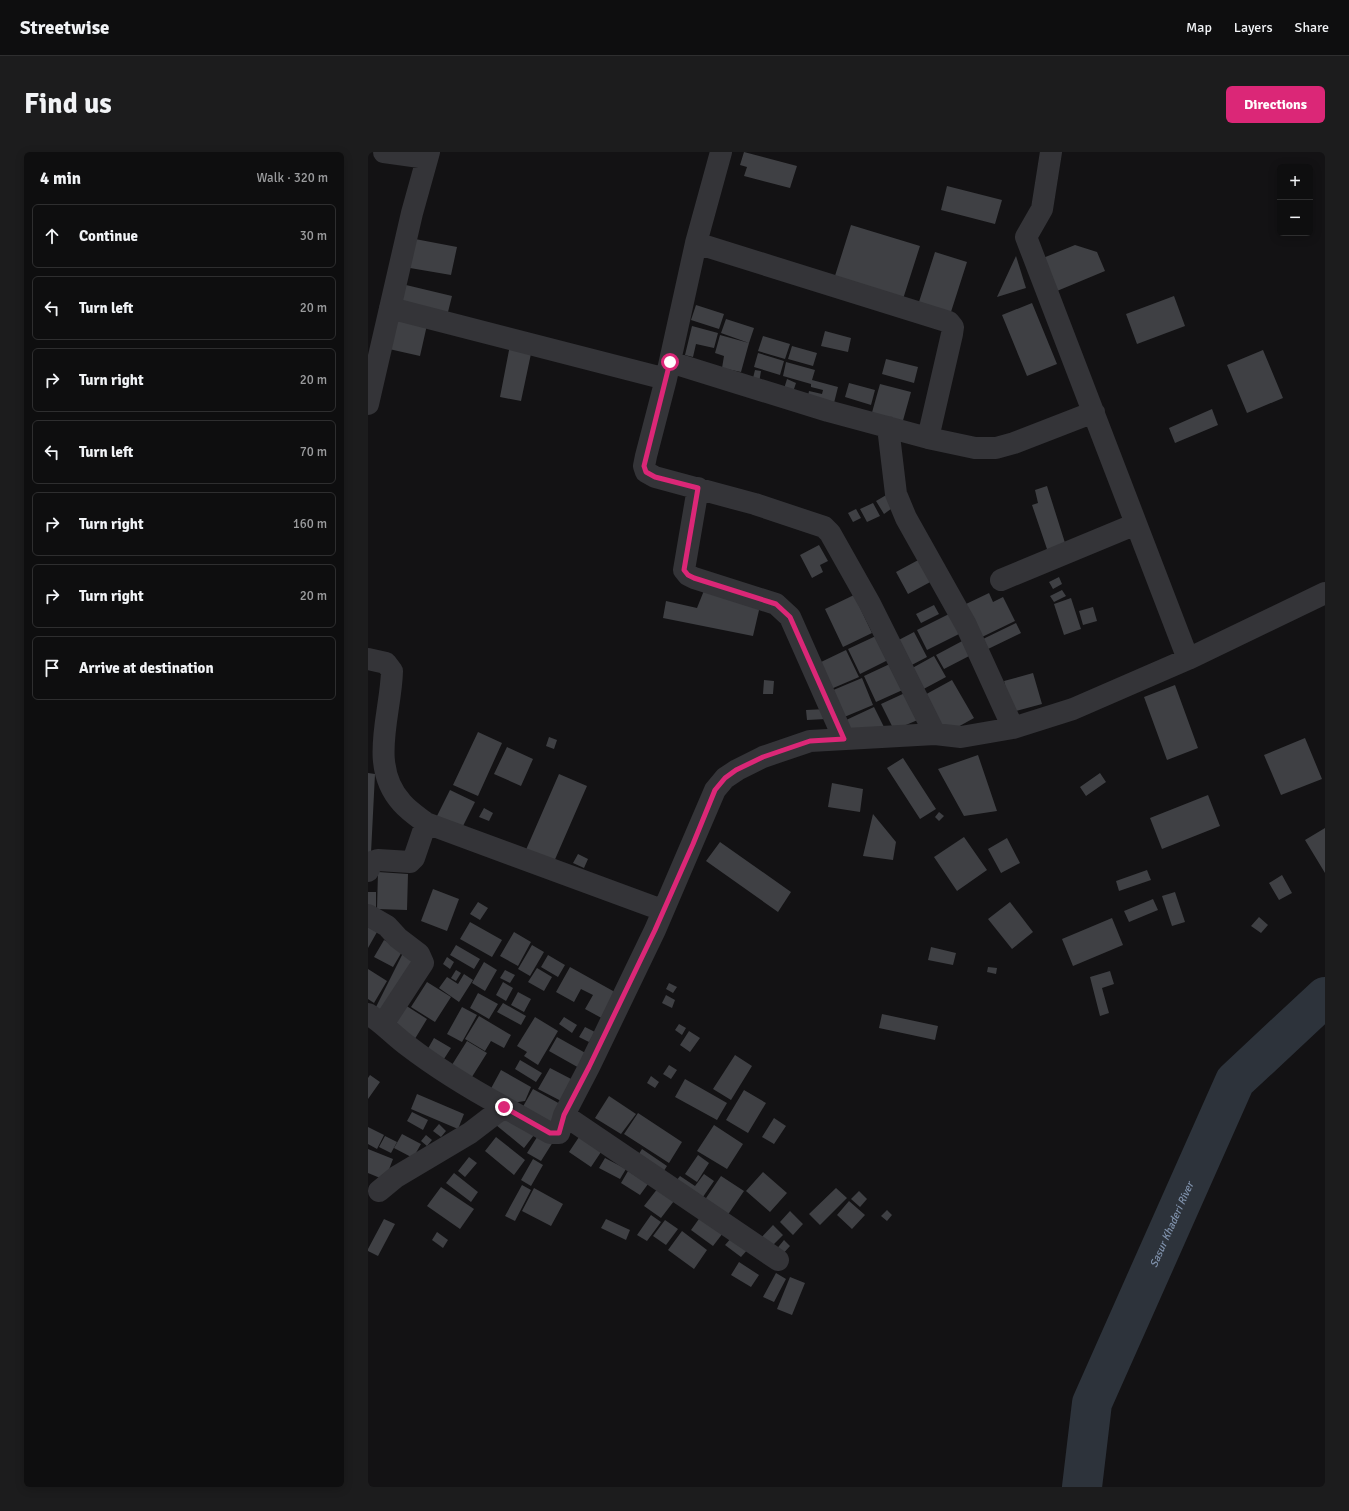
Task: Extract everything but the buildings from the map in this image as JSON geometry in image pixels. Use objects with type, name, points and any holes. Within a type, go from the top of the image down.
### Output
[{"type":"street","points":[[368,404],[412,213],[428,155],[384,152]]},
{"type":"street","points":[[721,152],[696,243],[668,370],[644,466],[646,472],[655,477],[755,504],[824,526],[830,533],[870,604],[935,734]]},
{"type":"street","points":[[1051,152],[1042,209],[1026,238],[1188,660]]},
{"type":"street","points":[[696,243],[949,322],[953,327],[952,334],[928,438]]},
{"type":"street","points":[[390,308],[668,370],[928,438],[975,448],[996,448],[1094,412]]},
{"type":"street","points":[[888,427],[896,494],[906,518],[966,624],[1014,728]]},
{"type":"street","points":[[698,488],[684,570],[688,575],[694,578],[776,604],[783,609],[790,617],[844,739]]},
{"type":"street","points":[[1001,580],[1136,524]]},
{"type":"street","points":[[368,915],[387,926],[407,946],[419,954],[423,963],[376,1019],[408,1046],[475,1091],[550,1133],[559,1133],[564,1115],[600,1046],[655,930],[662,910],[693,844],[715,790],[725,778],[736,770],[763,757],[810,741],[935,734],[961,737],[1014,728],[1073,709],[1188,660],[1325,593]]},
{"type":"street","points":[[368,659],[386,663],[392,671],[383,753],[386,777],[402,803],[426,823],[662,910]]},
{"type":"street","points":[[368,871],[372,862],[378,860],[410,862],[414,858],[426,823]]},
{"type":"street","points":[[379,1191],[396,1177],[470,1133],[504,1107]]},
{"type":"street","points":[[564,1115],[778,1260]]},
{"type":"waterway","name":"Sasur Khaderi River","points":[[1082,1487],[1092,1403],[1235,1081],[1325,997]]},
{"type":"route","points":[[504,1107],[550,1133],[559,1133],[564,1115],[589,1067],[655,930],[662,910],[693,844],[715,790],[725,778],[736,770],[763,757],[810,741],[844,739],[790,617],[783,609],[776,604],[694,578],[688,575],[684,570],[698,488],[655,477],[646,472],[644,466],[670,362]]}]
